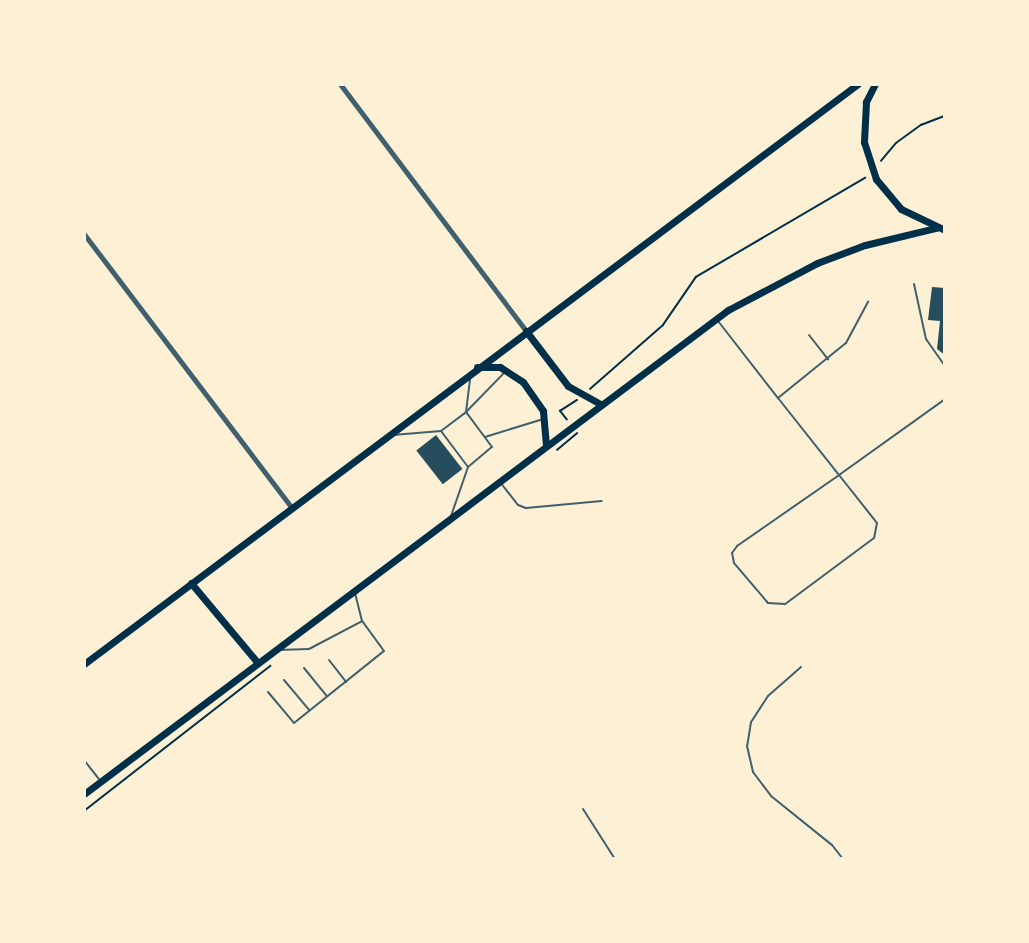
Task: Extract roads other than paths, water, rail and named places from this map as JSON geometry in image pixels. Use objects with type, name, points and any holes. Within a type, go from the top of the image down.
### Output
[{"type":"main road","points":[[84,664],[474,369],[858,84]]},
{"type":"main road","points":[[875,84],[867,102],[864,142],[876,179],[902,209],[936,228],[945,230]]},
{"type":"main road","points":[[84,794],[599,403],[757,291],[816,263],[865,246],[936,228]]},
{"type":"main road","points":[[526,331],[568,386],[599,403]]},
{"type":"main road","points":[[474,369],[507,370],[537,399],[545,419],[546,445]]},
{"type":"main road","points":[[191,583],[257,662]]},
{"type":"street","points":[[340,84],[526,331]]},
{"type":"street","points":[[84,234],[292,508]]},
{"type":"lane","points":[[914,284],[926,339],[945,366]]},
{"type":"lane","points":[[778,398],[851,338],[868,302]]},
{"type":"lane","points":[[716,319],[839,475],[877,524],[874,538],[785,604],[768,603],[734,563],[732,553],[839,475],[945,399]]},
{"type":"lane","points":[[809,335],[828,358]]},
{"type":"lane","points":[[451,516],[468,467],[490,450],[485,437],[466,412],[474,369]]},
{"type":"lane","points":[[387,435],[441,431],[466,412],[507,370]]},
{"type":"lane","points":[[485,437],[545,419]]},
{"type":"lane","points":[[441,431],[468,467]]},
{"type":"lane","points":[[499,480],[518,505],[526,508],[602,501]]},
{"type":"lane","points":[[268,692],[294,723],[384,651],[362,621],[354,588]]},
{"type":"lane","points":[[273,650],[309,649],[362,621]]},
{"type":"lane","points":[[329,660],[346,682]]},
{"type":"lane","points":[[801,667],[768,696],[751,722],[747,746],[753,772],[771,796],[832,845],[843,859]]},
{"type":"lane","points":[[304,668],[327,696]]},
{"type":"lane","points":[[284,680],[310,710]]},
{"type":"lane","points":[[84,760],[100,780]]},
{"type":"lane","points":[[583,809],[615,859]]}]
